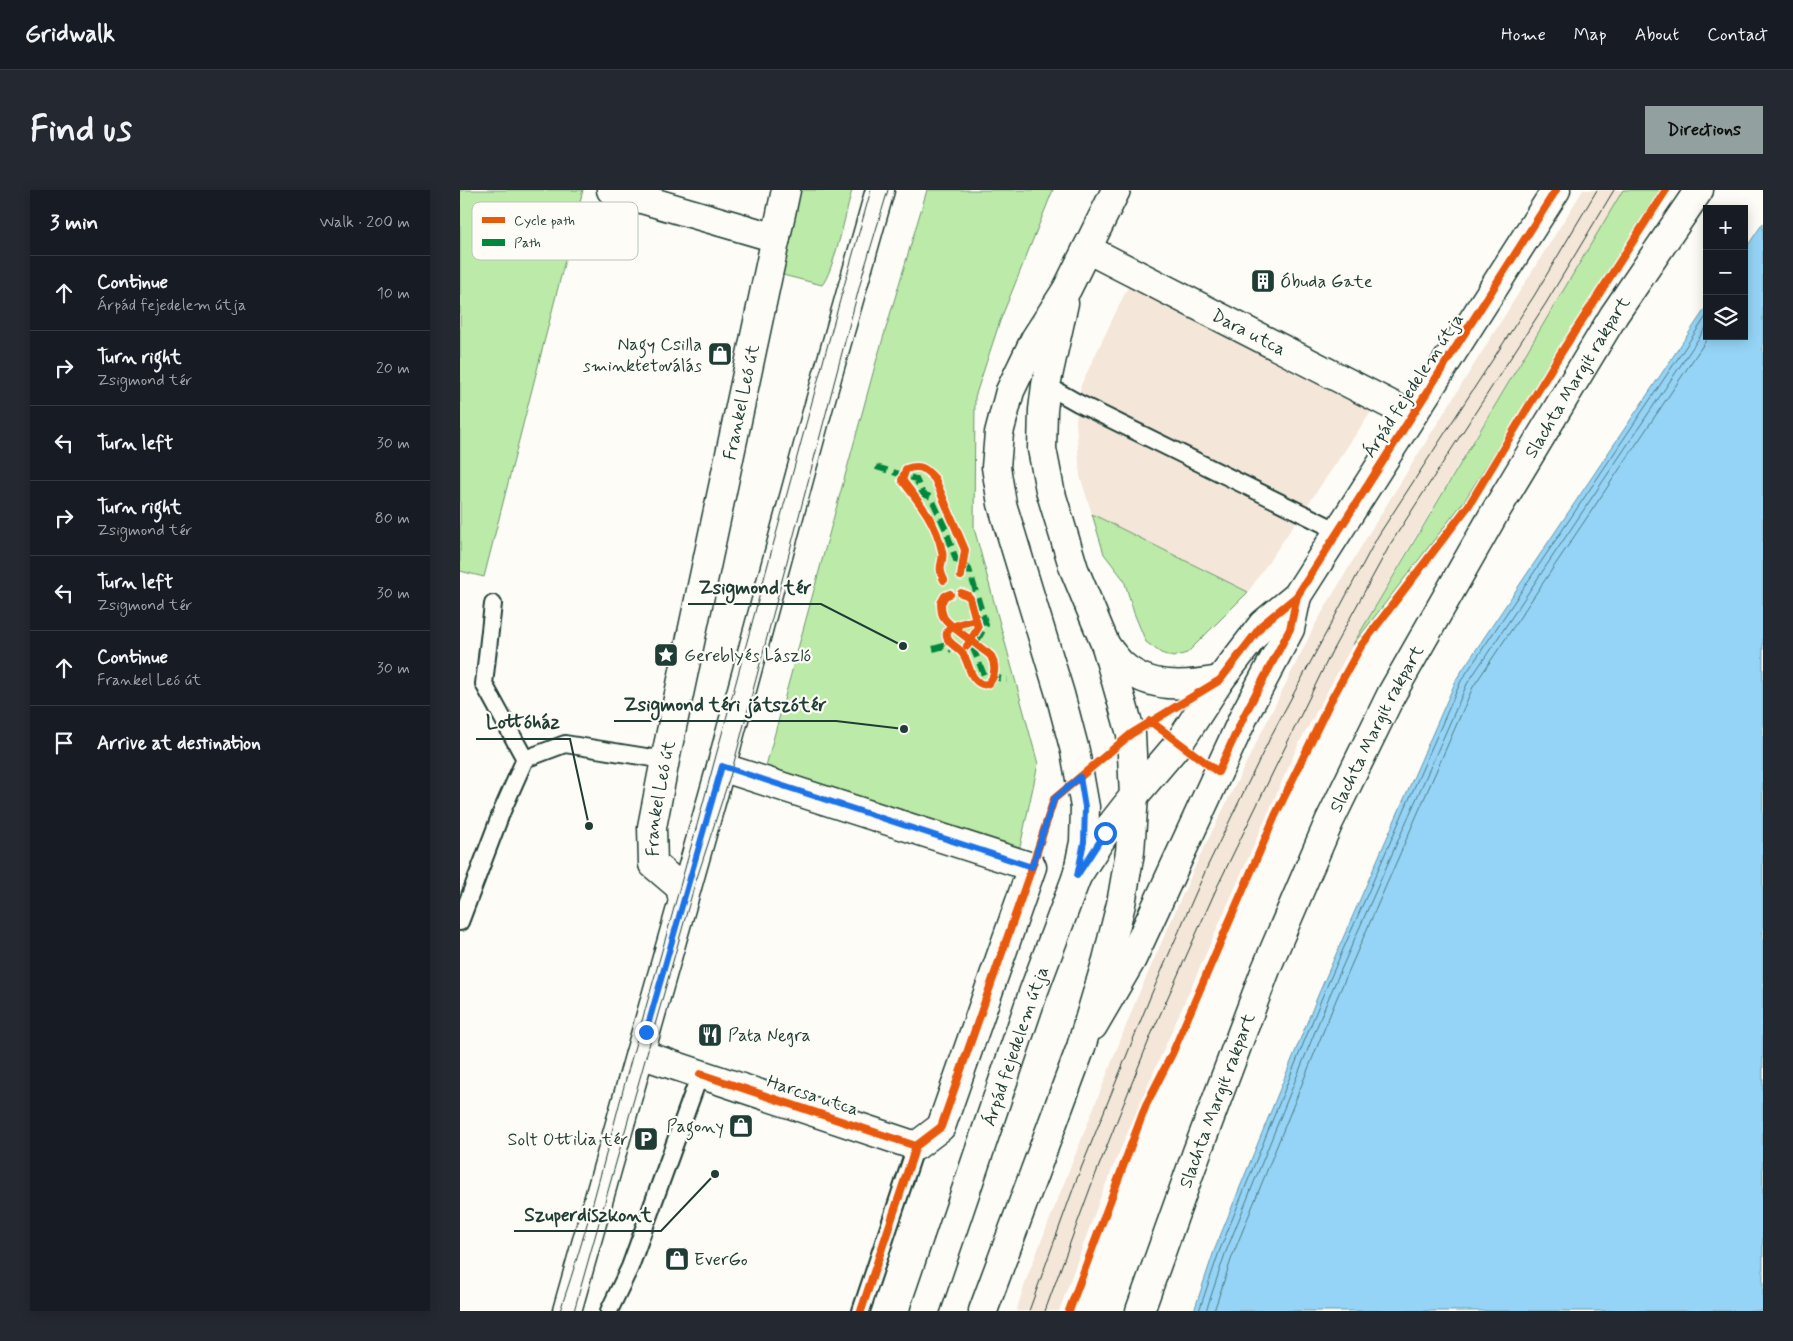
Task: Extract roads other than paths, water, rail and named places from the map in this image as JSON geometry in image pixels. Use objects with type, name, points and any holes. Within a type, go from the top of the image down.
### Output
[{"type":"street","points":[[611,190],[776,238]]},
{"type":"street","name":"Frankel Leó út","points":[[683,901],[680,888],[653,864],[652,827],[786,190]]},
{"type":"street","points":[[567,1311],[722,766],[816,416],[880,190]]},
{"type":"street","points":[[1077,876],[1084,842],[1085,815],[1080,777],[1060,694],[1002,504],[996,467],[999,433],[1010,391],[1035,339],[1067,290],[1116,190]]},
{"type":"street","name":"Árpád fejedelem útja","points":[[925,1311],[1033,993],[1077,876],[1105,833],[1179,743],[1220,680],[1262,624],[1297,596],[1556,190]]},
{"type":"street","name":"Slachta Margit rakpart","points":[[1140,1311],[1196,1152],[1266,969],[1329,822],[1391,695],[1494,514],[1614,315],[1699,190]]},
{"type":"street","name":"Dara utca","points":[[1087,249],[1411,415]]},
{"type":"street","points":[[1067,290],[1046,385],[1042,449],[1050,490],[1074,569],[1106,646],[1131,734],[1134,796]]},
{"type":"street","name":"Árpád fejedelem útja","points":[[1080,1047],[1132,959],[1246,714],[1290,629],[1297,596]]},
{"type":"street","points":[[1106,646],[1121,664],[1140,676],[1161,684],[1192,685],[1220,680]]},
{"type":"street","points":[[722,766],[1032,867],[940,1127],[916,1146]]},
{"type":"street","name":"Árpád fejedelem útja","points":[[983,1311],[1080,1047],[1107,960],[1121,904],[1130,852],[1134,796]]},
{"type":"street","name":"Harcsa utca","points":[[640,1054],[916,1146]]},
{"type":"lane","points":[[1046,385],[1078,403],[1338,531]]},
{"type":"lane","points":[[493,604],[484,684],[525,759]]},
{"type":"lane","points":[[460,922],[502,811],[525,759],[565,744],[665,760]]},
{"type":"lane","points":[[609,1311],[630,1266],[700,1074]]},
{"type":"lane","points":[[861,1311],[916,1146]]},
{"type":"water","points":[[1763,223],[1763,1311],[1194,1311],[1214,1251],[1319,993],[1457,678],[1703,312],[1703,340],[1748,340],[1748,245]]},
{"type":"tram line","points":[[560,1311],[591,1208],[871,190]]},
{"type":"tram line","points":[[574,1311],[694,887],[732,770],[863,273],[888,190]]},
{"type":"tram line","points":[[1029,1311],[1076,1181],[1151,995],[1208,865],[1272,734],[1378,536],[1534,296],[1597,190]]},
{"type":"tram line","points":[[1045,1311],[1091,1186],[1151,1035],[1218,885],[1332,651],[1391,543],[1546,303],[1614,190]]},
{"type":"place","name":"Óbuda Gate","points":[[1263,281]]},
{"type":"place","name":"Nagy Csilla sminktetoválás","points":[[720,354]]},
{"type":"place","name":"Zsigmond tér","points":[[903,646]]},
{"type":"place","name":"Gereblyés László","points":[[666,655]]},
{"type":"place","name":"Zsigmond téri játszótér","points":[[904,729]]},
{"type":"place","name":"Lottóház","points":[[589,826]]},
{"type":"place","name":"Pata Negra","points":[[710,1035]]},
{"type":"place","name":"Pagony","points":[[741,1126]]},
{"type":"place","name":"Solt Ottilia tér","points":[[646,1139]]},
{"type":"place","name":"Szuperdiszkont","points":[[715,1174]]},
{"type":"place","name":"EverGo","points":[[677,1259]]}]
